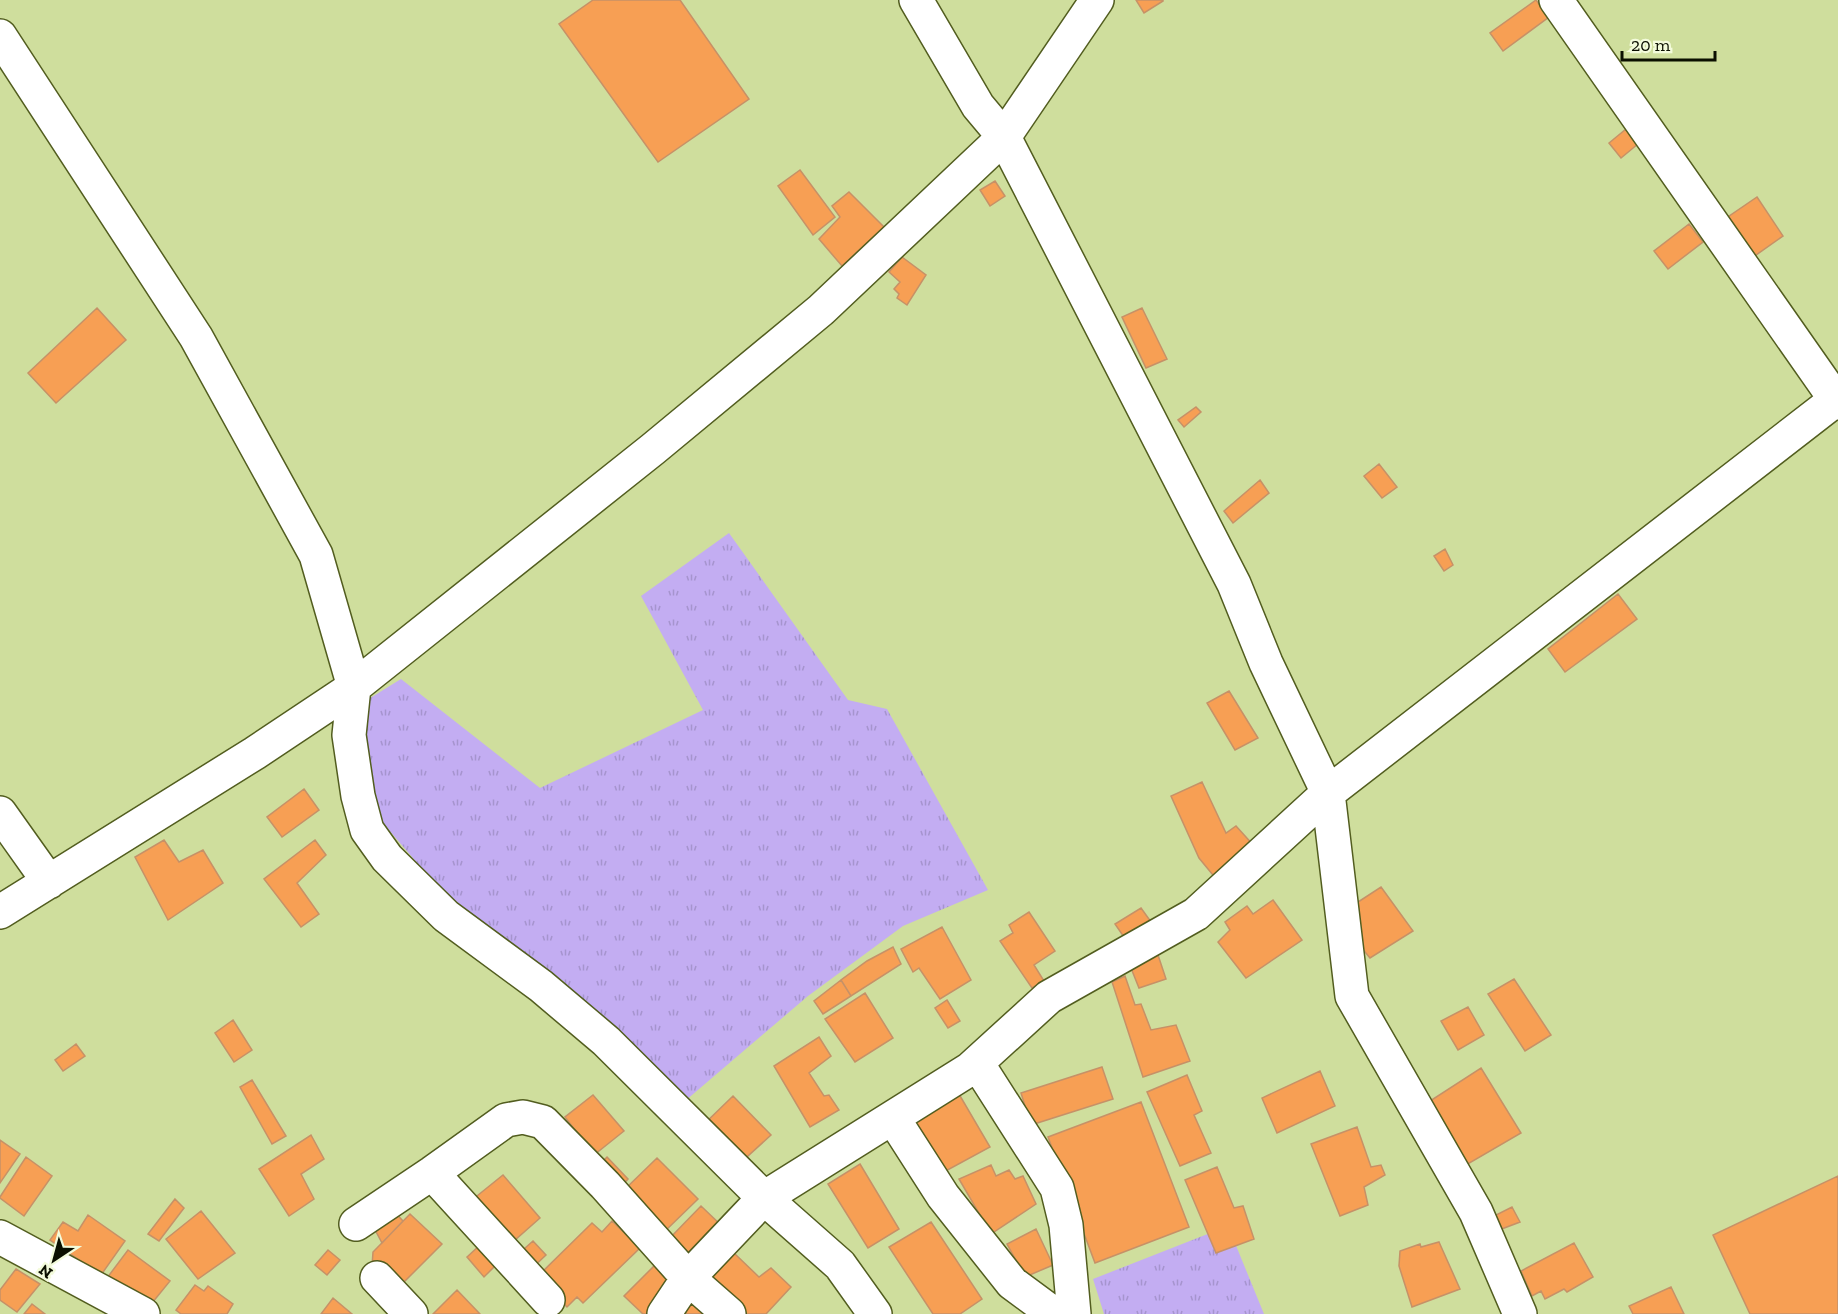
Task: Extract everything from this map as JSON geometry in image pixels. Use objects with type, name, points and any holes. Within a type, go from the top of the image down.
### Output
[{"type":"street","points":[[916,0],[978,106],[1004,137],[1234,584],[1266,663],[1328,793],[1352,996],[1476,1212],[1520,1314]]},
{"type":"street","points":[[0,912],[255,753],[354,687],[653,449],[821,310],[1004,137],[1097,0]]},
{"type":"street","points":[[664,1314],[688,1278],[764,1198],[977,1063],[1049,997],[1196,914],[1328,793],[1837,400],[1556,0]]},
{"type":"street","points":[[0,36],[196,337],[316,555],[354,687],[350,735],[358,796],[367,830],[387,858],[446,916],[541,986],[606,1041],[764,1198],[840,1265],[874,1314]]},
{"type":"street","points":[[0,813],[49,882]]},
{"type":"street","points":[[977,1063],[1057,1188],[1066,1225],[1074,1314]]},
{"type":"street","points":[[356,1224],[432,1173],[506,1119],[523,1117],[543,1122],[605,1185],[688,1278],[729,1314]]},
{"type":"street","points":[[893,1118],[943,1196],[1012,1283],[1054,1314]]},
{"type":"street","points":[[432,1173],[548,1300]]},
{"type":"street","points":[[0,1237],[143,1314]]},
{"type":"street","points":[[377,1278],[411,1314]]},
{"type":"green space","points":[[729,533],[848,700],[887,709],[988,890],[903,926],[808,996],[685,1101],[563,981],[448,899],[376,815],[362,731],[367,700],[401,679],[540,788],[703,710],[641,596]]},
{"type":"green space","points":[[1228,1226],[1264,1314],[1104,1314],[1093,1279]]},
{"type":"building","points":[[593,0],[680,0],[749,99],[658,162],[559,24]]},
{"type":"building","points":[[1136,0],[1163,0],[1163,1],[1144,13]]},
{"type":"building","points":[[1536,0],[1549,17],[1503,51],[1490,33]]},
{"type":"building","points":[[1626,129],[1638,144],[1621,158],[1609,143]]},
{"type":"building","points":[[800,170],[835,217],[813,235],[778,186]]},
{"type":"building","points":[[995,181],[1005,196],[990,206],[980,190]]},
{"type":"building","points":[[849,192],[884,227],[842,266],[819,239],[840,217],[832,206]]},
{"type":"building","points":[[1757,197],[1783,236],[1749,260],[1722,221]]},
{"type":"building","points":[[1689,224],[1703,242],[1668,269],[1654,251]]},
{"type":"building","points":[[902,257],[926,275],[907,305],[897,298],[899,294],[894,289],[900,282],[889,272]]},
{"type":"building","points":[[97,308],[126,340],[56,403],[28,373]]},
{"type":"building","points":[[1142,308],[1167,359],[1146,368],[1122,317]]},
{"type":"building","points":[[1196,407],[1201,412],[1184,427],[1178,420]]},
{"type":"building","points":[[1379,464],[1397,487],[1382,498],[1364,476]]},
{"type":"building","points":[[1260,480],[1269,493],[1233,523],[1224,511]]},
{"type":"building","points":[[1445,549],[1453,565],[1444,571],[1434,556]]},
{"type":"building","points":[[1618,594],[1637,619],[1565,672],[1548,649]]},
{"type":"building","points":[[1229,691],[1258,738],[1235,750],[1207,703]]},
{"type":"building","points":[[1202,782],[1226,833],[1236,826],[1255,847],[1217,880],[1199,858],[1171,796]]},
{"type":"building","points":[[304,789],[319,810],[282,837],[267,817]]},
{"type":"building","points":[[164,840],[179,862],[203,850],[223,883],[168,920],[135,857]]},
{"type":"building","points":[[315,840],[326,855],[297,883],[319,914],[301,927],[264,879]]},
{"type":"building","points":[[1381,887],[1413,931],[1370,958],[1356,941],[1355,904]]},
{"type":"building","points":[[1273,900],[1302,940],[1246,978],[1218,942],[1230,930],[1225,922],[1247,906],[1253,914]]},
{"type":"building","points":[[1141,908],[1154,926],[1128,943],[1115,924]]},
{"type":"building","points":[[1029,912],[1055,951],[1034,965],[1044,981],[1032,988],[1000,941],[1013,933],[1009,925]]},
{"type":"building","points":[[942,927],[971,980],[940,999],[919,968],[913,972],[901,949]]},
{"type":"building","points":[[893,947],[901,964],[851,996],[841,980],[867,961]]},
{"type":"building","points":[[1157,952],[1166,979],[1139,988],[1131,968]]},
{"type":"building","points":[[1125,976],[1135,1005],[1141,1004],[1151,1030],[1176,1025],[1190,1061],[1143,1077],[1112,982]]},
{"type":"building","points":[[1514,979],[1551,1035],[1525,1051],[1488,994]]},
{"type":"building","points":[[841,980],[851,996],[823,1014],[814,1001]]},
{"type":"building","points":[[865,993],[893,1038],[855,1062],[825,1019]]},
{"type":"building","points":[[947,1000],[960,1021],[948,1028],[935,1008]]},
{"type":"building","points":[[1468,1007],[1484,1035],[1458,1050],[1441,1021]]},
{"type":"building","points":[[233,1020],[252,1050],[234,1062],[215,1033]]},
{"type":"building","points":[[819,1037],[831,1056],[809,1073],[824,1096],[829,1095],[839,1110],[810,1127],[774,1066]]},
{"type":"building","points":[[76,1044],[85,1056],[63,1071],[55,1060]]},
{"type":"building","points":[[1102,1067],[1113,1099],[1031,1125],[1021,1093]]},
{"type":"building","points":[[1481,1068],[1521,1133],[1466,1165],[1430,1101]]},
{"type":"building","points":[[1320,1071],[1335,1106],[1277,1133],[1262,1098]]},
{"type":"building","points":[[1187,1075],[1202,1111],[1194,1115],[1211,1153],[1180,1166],[1147,1092]]},
{"type":"building","points":[[252,1080],[286,1136],[272,1144],[240,1087]]},
{"type":"building","points":[[956,1089],[990,1147],[942,1173],[907,1116]]},
{"type":"building","points":[[593,1095],[624,1131],[594,1155],[565,1117]]},
{"type":"building","points":[[733,1096],[771,1135],[737,1166],[700,1128]]},
{"type":"building","points":[[1141,1102],[1189,1227],[1095,1263],[1048,1137]]},
{"type":"building","points":[[1357,1127],[1371,1167],[1381,1165],[1385,1175],[1364,1187],[1368,1205],[1340,1216],[1311,1144]]},
{"type":"building","points":[[311,1135],[324,1159],[301,1174],[314,1199],[289,1216],[259,1169]]},
{"type":"building","points":[[0,1140],[20,1154],[0,1183]]},
{"type":"building","points":[[26,1157],[52,1176],[24,1216],[0,1197]]},
{"type":"building","points":[[607,1157],[628,1179],[618,1190],[596,1168]]},
{"type":"building","points":[[657,1158],[698,1199],[661,1235],[621,1193]]},
{"type":"building","points":[[860,1164],[899,1229],[868,1248],[828,1184]]},
{"type":"building","points":[[991,1165],[996,1176],[1009,1170],[1015,1179],[1023,1176],[1036,1204],[991,1234],[959,1179]]},
{"type":"building","points":[[1217,1167],[1234,1208],[1243,1206],[1254,1239],[1216,1253],[1185,1180]]},
{"type":"building","points":[[503,1175],[540,1218],[506,1248],[467,1204]]},
{"type":"building","points":[[1838,1176],[1838,1314],[1750,1314],[1713,1235]]},
{"type":"building","points":[[175,1199],[184,1208],[159,1241],[148,1234]]},
{"type":"building","points":[[701,1206],[724,1228],[689,1262],[667,1241]]},
{"type":"building","points":[[1512,1207],[1520,1222],[1499,1230],[1492,1217]]},
{"type":"building","points":[[392,1209],[403,1221],[382,1243],[372,1224]]},
{"type":"building","points":[[201,1211],[235,1253],[198,1279],[166,1239]]},
{"type":"building","points":[[410,1214],[442,1244],[396,1290],[372,1266],[373,1252]]},
{"type":"building","points":[[88,1215],[125,1241],[101,1275],[50,1240],[63,1222],[78,1231]]},
{"type":"building","points":[[612,1221],[640,1248],[583,1303],[577,1297],[567,1307],[537,1277],[592,1223],[602,1232]]},
{"type":"building","points":[[931,1222],[982,1299],[960,1314],[933,1314],[889,1247]]},
{"type":"building","points":[[1036,1229],[1053,1265],[1025,1277],[1007,1244]]},
{"type":"building","points":[[533,1241],[546,1255],[528,1272],[515,1257]]},
{"type":"building","points":[[1439,1242],[1460,1289],[1412,1307],[1399,1266],[1400,1251],[1420,1244],[1421,1247]]},
{"type":"building","points":[[1574,1243],[1593,1277],[1567,1292],[1564,1289],[1545,1299],[1541,1291],[1532,1296],[1521,1271]]},
{"type":"building","points":[[481,1244],[498,1263],[484,1277],[467,1257]]},
{"type":"building","points":[[128,1250],[170,1281],[148,1308],[107,1278]]},
{"type":"building","points":[[328,1250],[340,1260],[327,1275],[315,1265]]},
{"type":"building","points":[[734,1253],[759,1277],[771,1268],[791,1287],[766,1314],[747,1314],[709,1279]]},
{"type":"building","points":[[658,1262],[678,1281],[654,1314],[643,1314],[624,1296]]},
{"type":"building","points":[[16,1269],[40,1284],[17,1312],[0,1300],[0,1290]]},
{"type":"building","points":[[195,1285],[204,1291],[208,1286],[233,1304],[227,1314],[181,1314],[176,1310]]},
{"type":"building","points":[[1671,1287],[1684,1314],[1633,1314],[1629,1306]]},
{"type":"building","points":[[457,1290],[480,1314],[433,1314]]},
{"type":"building","points":[[693,1292],[708,1314],[687,1314],[679,1305]]},
{"type":"building","points":[[333,1298],[352,1314],[321,1314]]},
{"type":"building","points":[[32,1304],[45,1314],[24,1314]]}]
